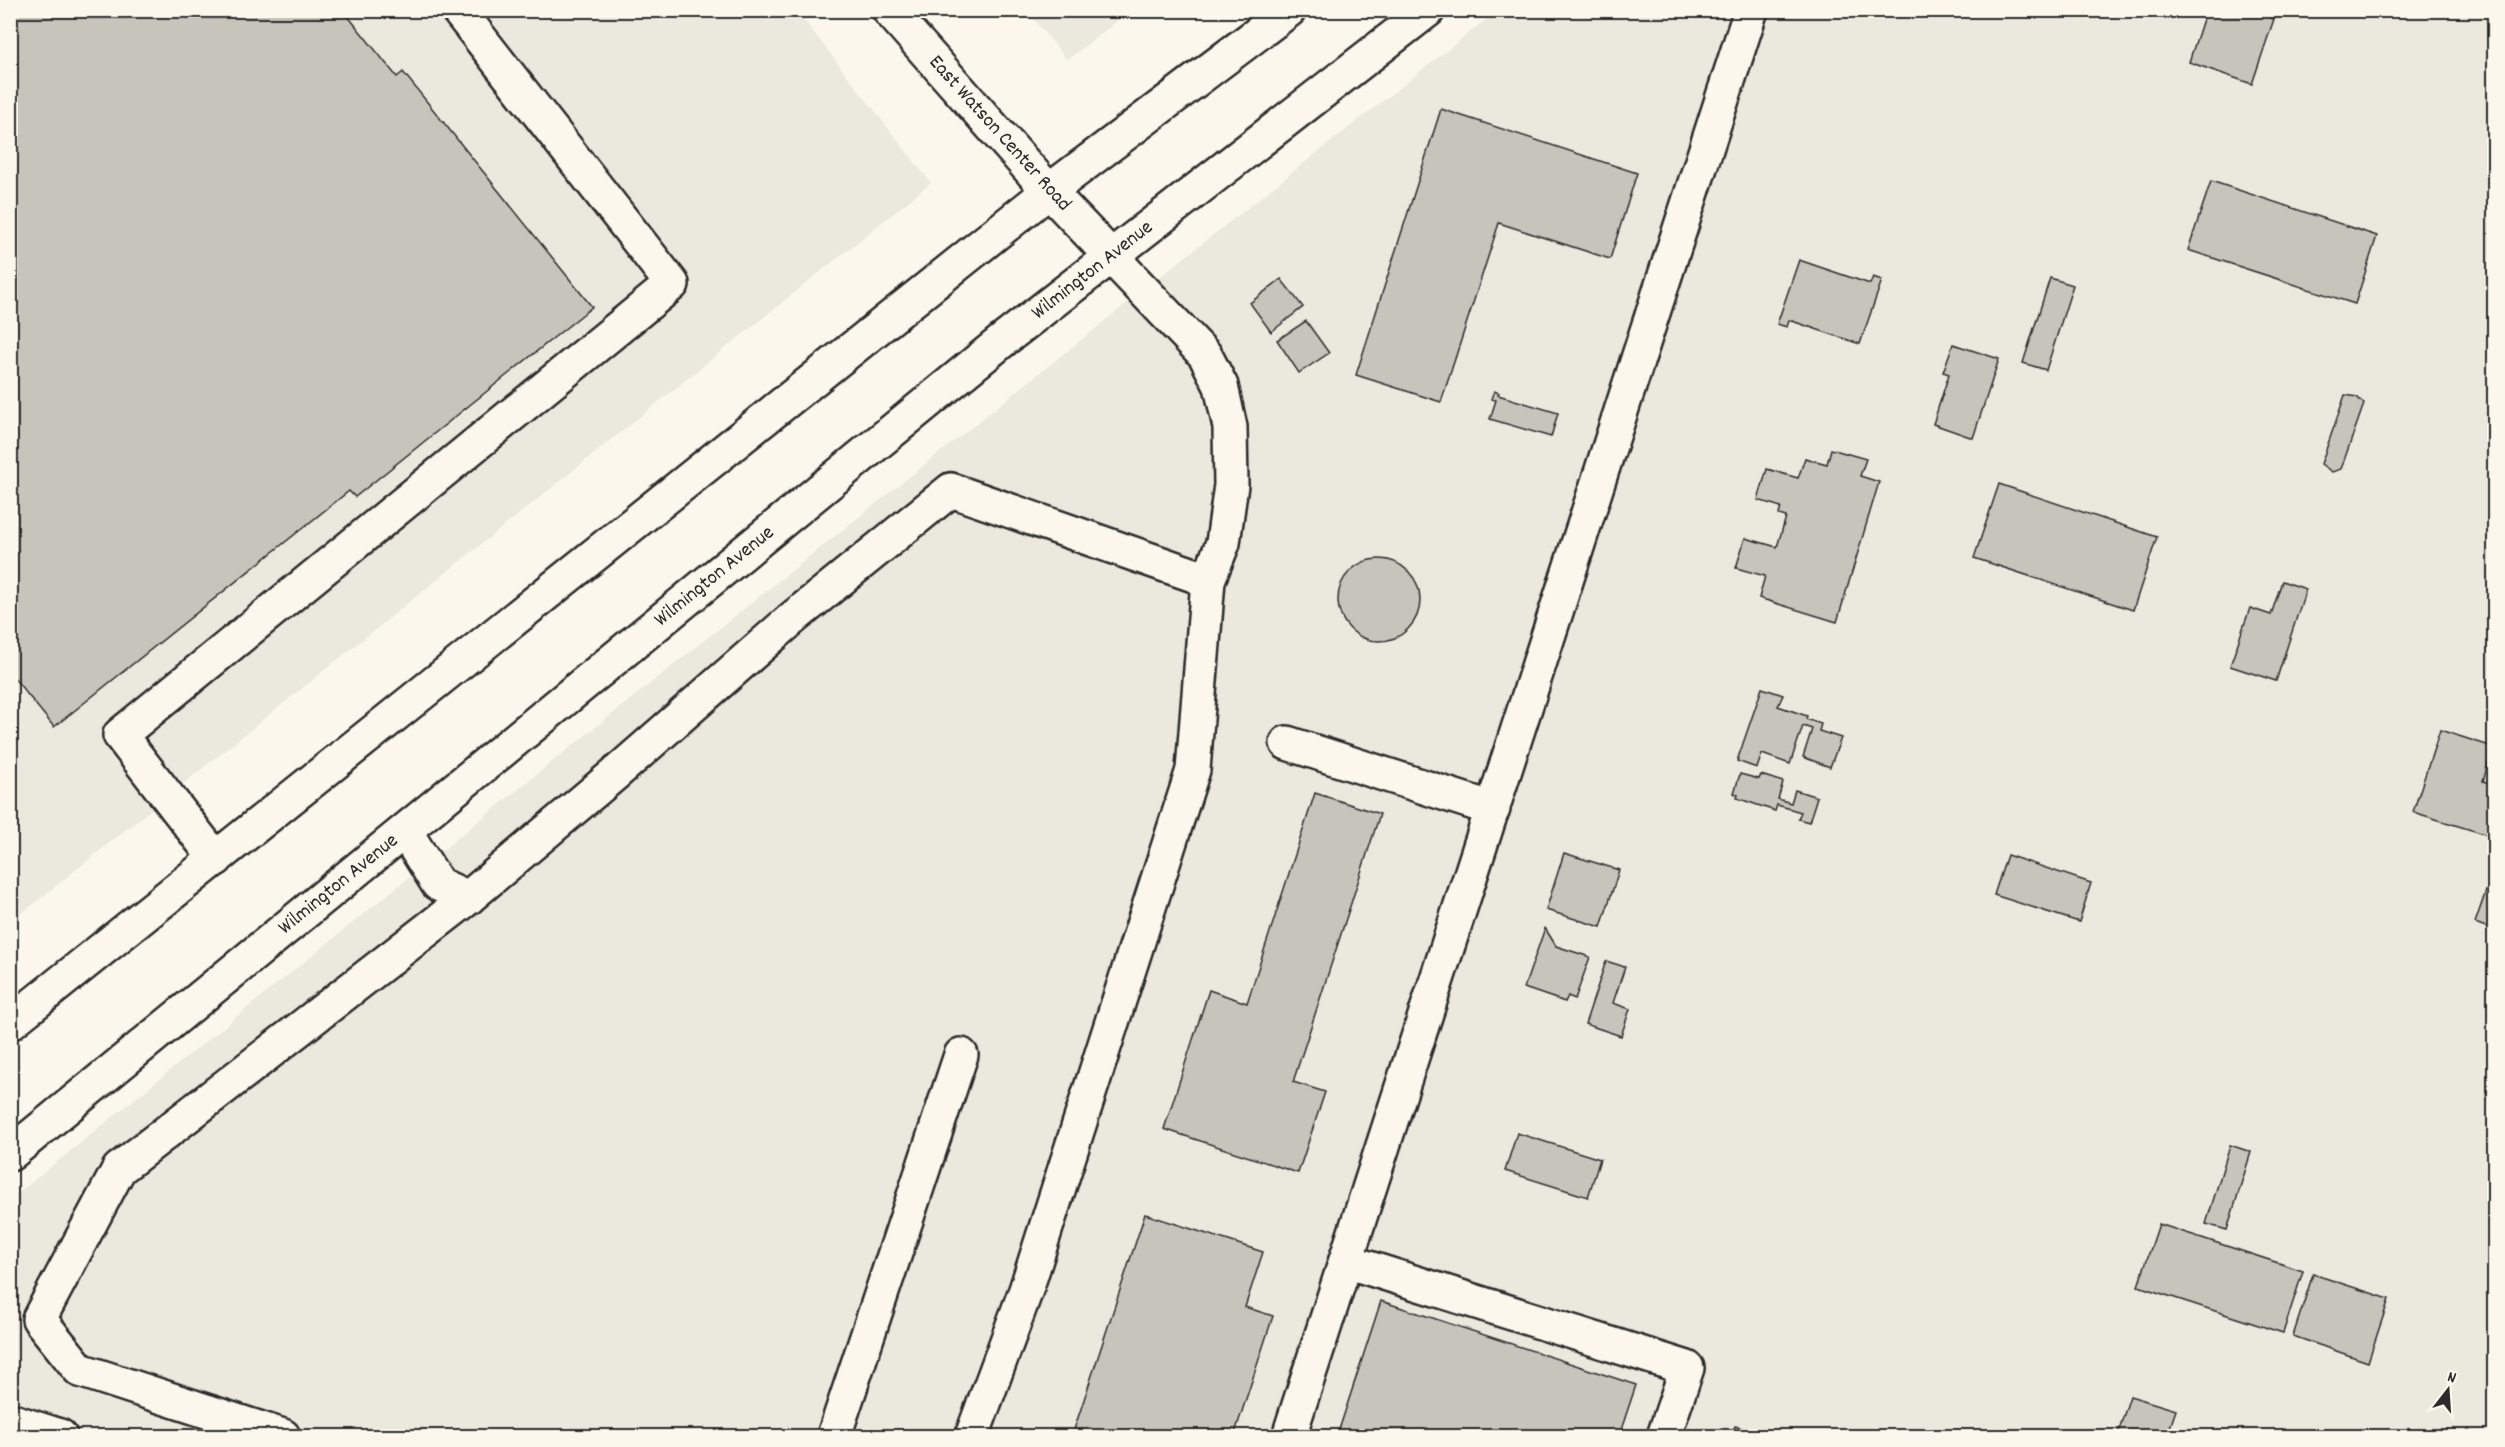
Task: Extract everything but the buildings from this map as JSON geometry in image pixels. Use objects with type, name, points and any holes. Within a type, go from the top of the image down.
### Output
[{"type":"main road","points":[[216,859],[120,735],[672,284],[458,10]]},
{"type":"main road","name":"East Watson Center Road","points":[[889,10],[1110,258],[1205,355],[1221,386],[1230,427],[1231,485],[1222,543],[1208,580],[1192,770],[1026,1290],[972,1437]]},
{"type":"main road","points":[[10,1023],[1049,191],[1289,10]]},
{"type":"main road","name":"Wilmington Avenue","points":[[10,1154],[1002,341],[1428,10]]},
{"type":"main road","points":[[1289,1437],[1751,10]]},
{"type":"main road","points":[[283,1437],[80,1370],[39,1319],[120,1169],[468,898],[616,773],[794,617],[951,490],[1208,580]]},
{"type":"main road","points":[[1287,743],[1492,809]]},
{"type":"main road","points":[[405,831],[438,884],[468,898]]},
{"type":"main road","points":[[834,1437],[961,1055]]},
{"type":"main road","points":[[1346,1261],[1687,1368],[1664,1437]]},
{"type":"main road","points":[[10,1420],[60,1437]]},
{"type":"shaded area","points":[[11,11],[797,11],[931,183],[11,922]]},
{"type":"shaded area","points":[[1027,11],[1130,11],[1067,60]]},
{"type":"shaded area","points":[[1497,11],[2494,11],[2494,1436],[11,1436],[11,1199],[547,766]]}]
